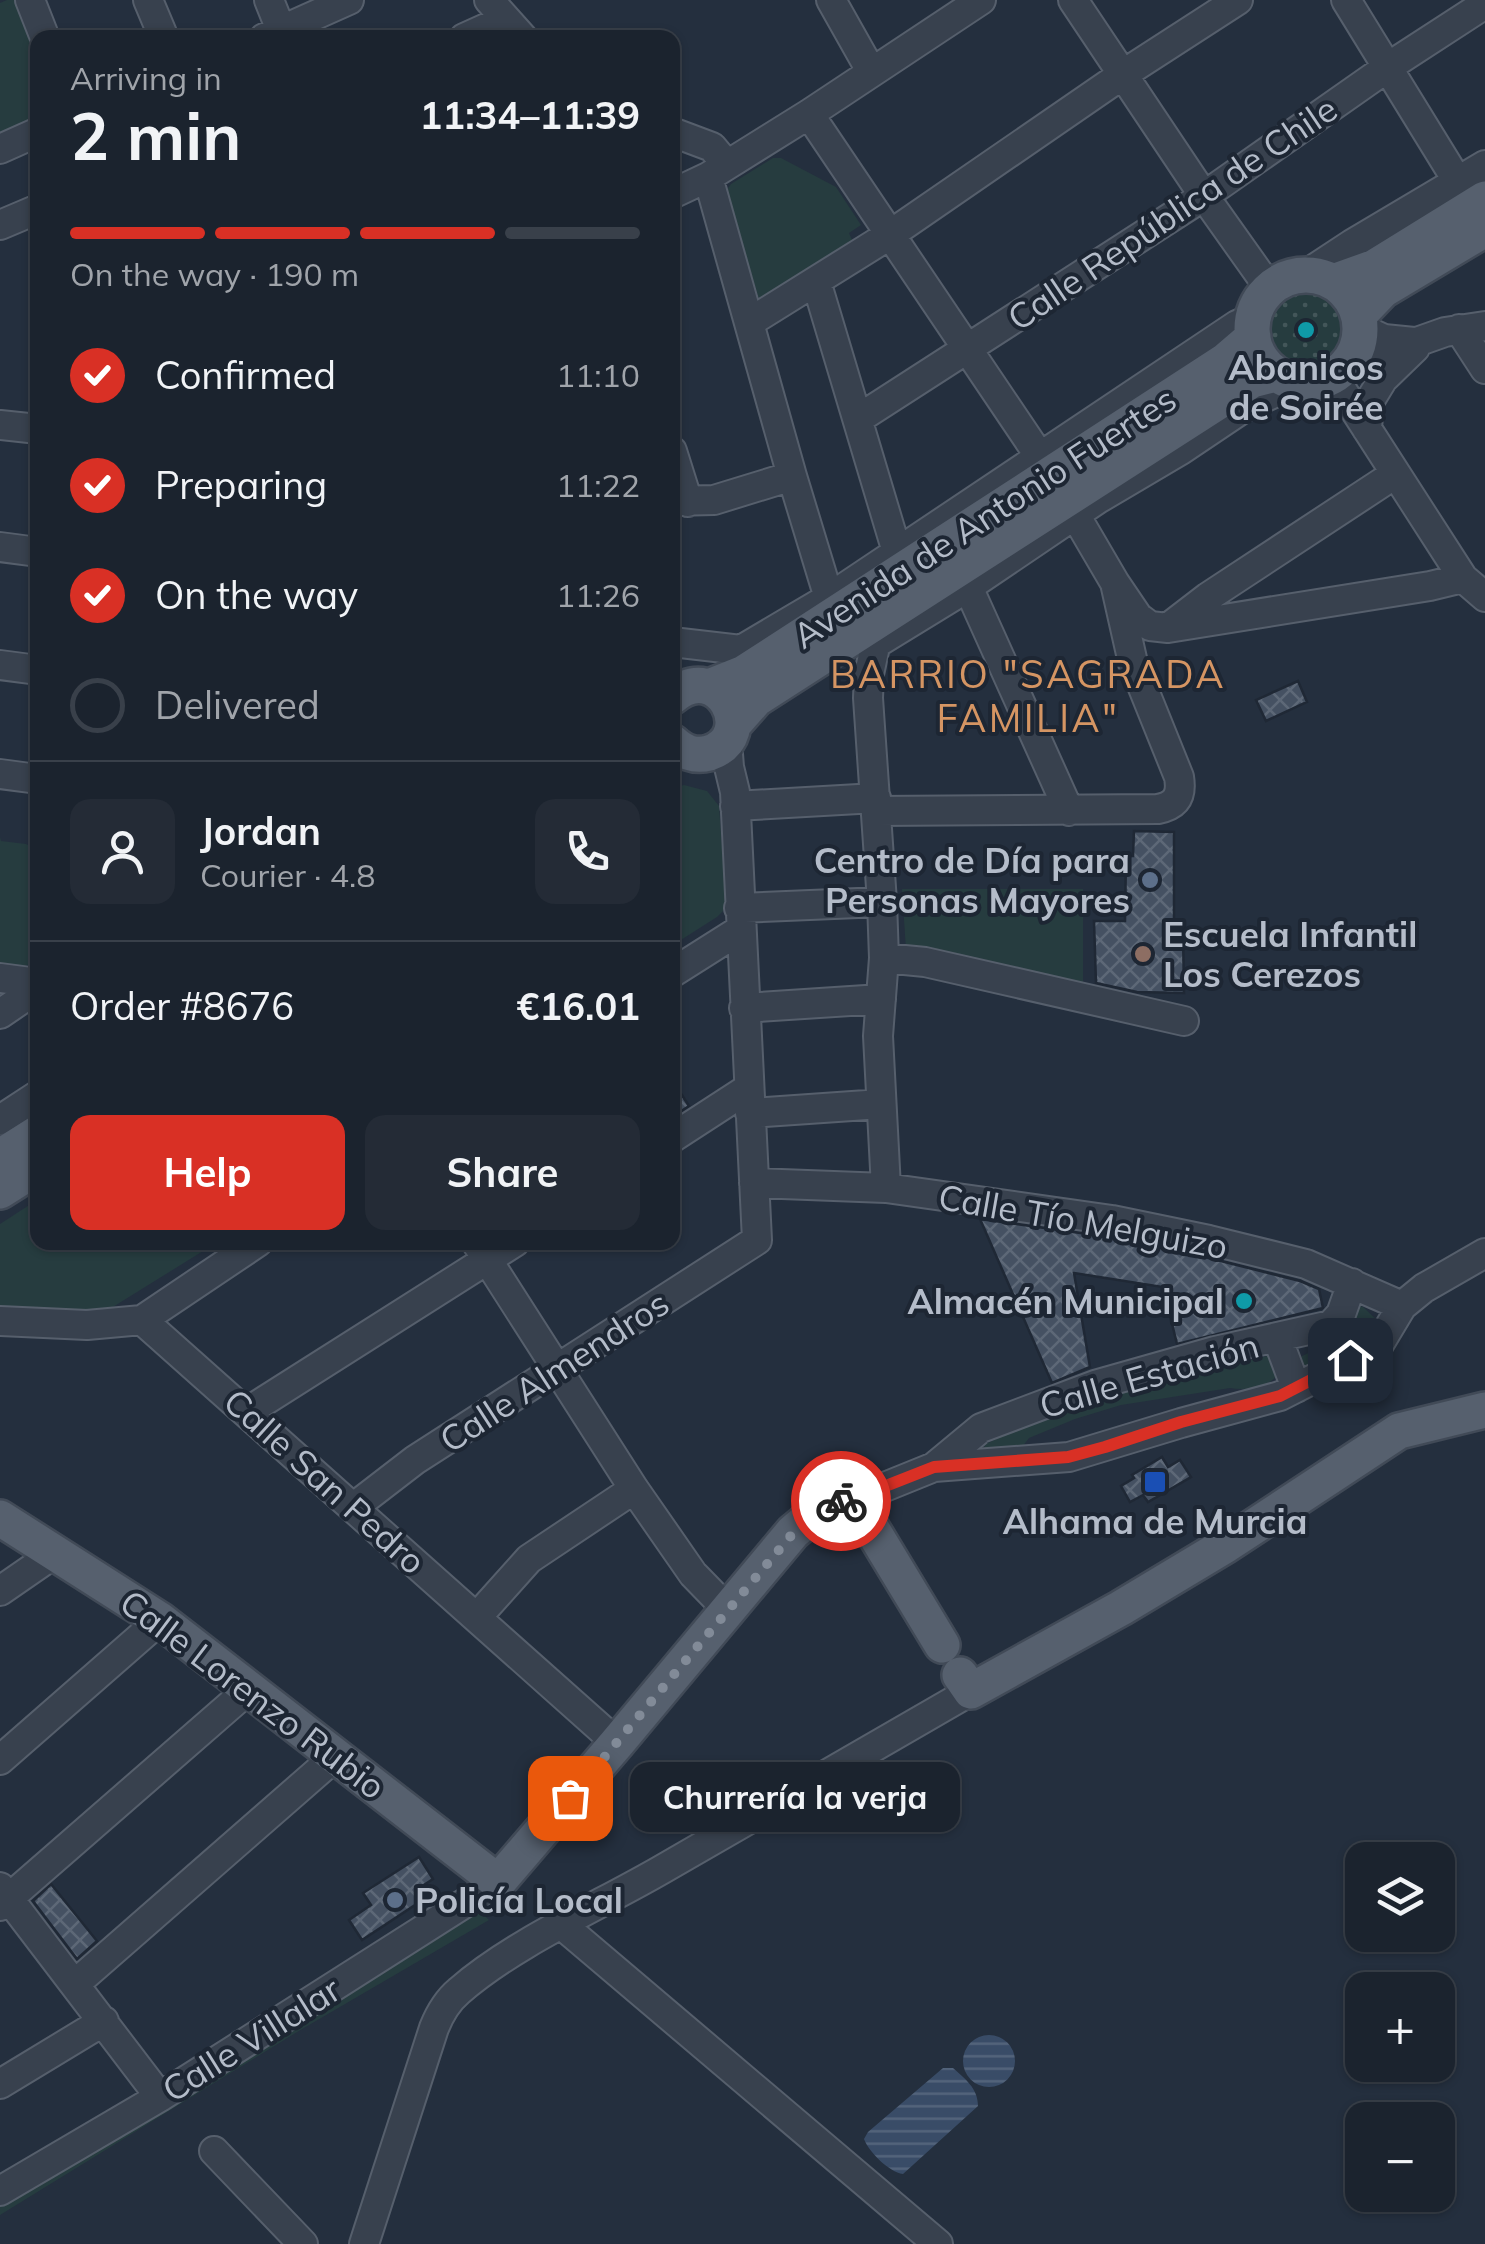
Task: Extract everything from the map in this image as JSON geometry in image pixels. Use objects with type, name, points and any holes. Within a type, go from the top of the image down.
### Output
[{"type":"main road","points":[[1471,191],[1375,267],[1319,278],[1292,276],[1258,315],[1261,358],[1316,375],[1356,352],[1360,321],[1383,290],[1485,230]]},
{"type":"main road","points":[[1319,278],[1349,296],[1360,321]]},
{"type":"main road","name":"Avenida de Antonio Fuertes","points":[[698,745],[756,699],[828,653],[878,632],[1058,486],[1225,361],[1258,315]]},
{"type":"main road","name":"Avenida de Antonio Fuertes","points":[[693,690],[744,673],[1058,486],[1252,380],[1316,375]]},
{"type":"main road","points":[[693,690],[718,691],[730,706],[698,745]]},
{"type":"main road","points":[[0,1157],[30,1138]]},
{"type":"main road","points":[[0,1191],[30,1172]]},
{"type":"main road","points":[[850,1500],[868,1521],[958,1671],[1121,1608],[1226,1545],[1399,1431],[1485,1410]]},
{"type":"main road","name":"Calle Estación","points":[[498,1882],[794,1532],[822,1508],[850,1500]]},
{"type":"main road","name":"Calle Lorenzo Rubio","points":[[0,1518],[160,1620],[498,1882]]},
{"type":"street","points":[[30,0],[43,30]]},
{"type":"street","points":[[148,0],[161,30]]},
{"type":"street","points":[[269,0],[273,30]]},
{"type":"street","points":[[282,30],[349,0]]},
{"type":"street","points":[[831,0],[871,71]]},
{"type":"street","points":[[680,190],[809,114],[981,0]]},
{"type":"street","points":[[1073,0],[1204,196],[1258,315]]},
{"type":"street","points":[[750,322],[891,234],[1238,0]]},
{"type":"street","points":[[1346,0],[1471,191],[1485,165]]},
{"type":"street","name":"Calle República de Chile","points":[[858,420],[1204,196],[1485,4]]},
{"type":"street","points":[[482,30],[506,19]]},
{"type":"street","points":[[809,114],[969,348],[1058,486],[1114,583],[1138,617],[1150,626],[1168,628],[1463,578]]},
{"type":"street","points":[[680,135],[712,147],[750,322],[828,598]]},
{"type":"street","points":[[0,149],[30,136]]},
{"type":"street","points":[[0,225],[30,212]]},
{"type":"street","points":[[816,280],[897,552]]},
{"type":"street","points":[[1360,321],[1384,339],[1423,340]]},
{"type":"street","points":[[1485,369],[1472,328],[1316,375],[1367,429],[1463,578],[1485,598]]},
{"type":"street","points":[[1367,429],[1369,402],[1382,379],[1423,340]]},
{"type":"street","points":[[0,425],[30,428]]},
{"type":"street","points":[[1168,628],[1208,596],[1395,474]]},
{"type":"street","points":[[680,501],[714,500],[792,476]]},
{"type":"street","name":"Avenida de Antonio Fuertes","points":[[680,643],[741,650],[897,552],[1058,486]]},
{"type":"street","name":"Avenida de Antonio Fuertes","points":[[878,632],[968,587],[1058,486]]},
{"type":"street","points":[[0,547],[30,551]]},
{"type":"street","points":[[735,799],[1069,810],[1167,807],[1177,800],[1180,777],[1133,663],[1114,583]]},
{"type":"street","points":[[968,587],[1069,810]]},
{"type":"street","points":[[878,632],[868,698],[882,902],[884,958],[878,1036],[886,1188]]},
{"type":"street","points":[[828,653],[842,660],[868,698]]},
{"type":"street","points":[[0,665],[30,669]]},
{"type":"street","points":[[680,665],[693,690]]},
{"type":"street","points":[[698,745],[735,799],[754,1183]]},
{"type":"street","points":[[0,774],[30,778]]},
{"type":"street","points":[[680,967],[740,919],[882,902]]},
{"type":"street","points":[[884,958],[944,966],[1184,1021]]},
{"type":"street","points":[[0,978],[30,984]]},
{"type":"street","points":[[0,1014],[30,992]]},
{"type":"street","points":[[744,1008],[882,998]]},
{"type":"street","points":[[0,1120],[30,1100]]},
{"type":"street","points":[[680,1134],[750,1101],[881,1104]]},
{"type":"street","name":"Calle Tío Melguizo","points":[[754,1183],[886,1188],[1112,1220],[1306,1264],[1402,1306]]},
{"type":"street","name":"Calle Almendros","points":[[354,1507],[416,1460],[757,1240],[754,1183]]},
{"type":"street","points":[[0,1336],[114,1338],[130,1332],[246,1250]]},
{"type":"street","points":[[247,1412],[482,1252],[634,1490],[694,1574],[728,1610]]},
{"type":"street","name":"Calle Estación","points":[[850,1500],[934,1467],[1068,1457],[1280,1396],[1378,1346],[1402,1306],[1424,1288],[1485,1253]]},
{"type":"street","name":"Calle Estación","points":[[934,1467],[982,1428],[1100,1384],[1215,1351],[1331,1325],[1341,1314],[1352,1284]]},
{"type":"street","points":[[0,1321],[87,1325],[142,1320]]},
{"type":"street","name":"Calle San Pedro","points":[[142,1320],[618,1743]]},
{"type":"street","points":[[1278,1337],[1296,1388]]},
{"type":"street","points":[[477,1617],[528,1558],[634,1490]]},
{"type":"street","points":[[0,1591],[55,1552]]},
{"type":"street","points":[[0,1760],[160,1620]]},
{"type":"street","points":[[364,2244],[434,2028],[443,2007],[459,1991],[508,1956],[958,1671]]},
{"type":"street","points":[[160,2097],[76,1984],[3,1897],[249,1689]]},
{"type":"street","points":[[76,1984],[337,1755]]},
{"type":"street","name":"Calle Villalar","points":[[0,2191],[160,2097],[498,1882]]},
{"type":"street","points":[[562,1925],[938,2244]]},
{"type":"street","points":[[0,2084],[104,2021]]},
{"type":"street","points":[[214,2151],[303,2244]]},
{"type":"green space","points":[[17,0],[30,33],[30,126],[0,139],[0,3]]},
{"type":"green space","points":[[773,158],[781,158],[836,187],[861,225],[849,233],[852,240],[759,299],[726,191]]},
{"type":"green space","points":[[1302,289],[1318,289],[1343,306],[1349,328],[1343,350],[1332,361],[1318,367],[1302,367],[1277,350],[1271,336],[1271,320],[1288,295]]},
{"type":"green space","points":[[680,786],[707,791],[719,806],[726,901],[717,917],[680,941]]},
{"type":"green space","points":[[0,837],[1,841],[30,846],[30,963],[22,968],[0,965]]},
{"type":"green space","points":[[902,889],[1083,889],[1083,992],[906,950]]},
{"type":"green space","points":[[30,1205],[30,1250],[205,1250],[108,1310],[83,1313],[0,1306],[0,1224]]},
{"type":"green space","points":[[1358,1306],[1378,1321],[1371,1335],[1304,1366],[1302,1356],[1353,1332]]},
{"type":"green space","points":[[1270,1349],[1280,1371],[1258,1387],[1121,1405],[1029,1438],[1022,1447],[997,1452],[984,1446],[1055,1412],[1164,1372],[1172,1379],[1267,1356]]},
{"type":"green space","points":[[477,1908],[489,1920],[297,2032],[0,2215],[0,2202]]},
{"type":"water","points":[[989,2035],[1008,2042],[1015,2061],[1008,2080],[989,2087],[970,2080],[963,2061],[970,2042]]},
{"type":"water","points":[[943,2068],[953,2068],[966,2080],[976,2094],[978,2106],[903,2174],[892,2170],[864,2139]]},
{"type":"building","points":[[1298,681],[1307,702],[1266,721],[1256,700]]},
{"type":"building","name":"Escuela Infantil Los Cerezos","points":[[1134,831],[1174,832],[1174,931],[1183,932],[1184,993],[1137,992],[1096,983],[1094,921],[1125,921],[1126,856],[1133,856]]},
{"type":"building","points":[[680,1092],[689,1106],[680,1112]]},
{"type":"building","name":"Almacén Municipal","points":[[980,1219],[1109,1237],[1300,1281],[1319,1289],[1323,1308],[1177,1344],[1163,1287],[1074,1273],[1090,1367],[1052,1383]]},
{"type":"building","name":"Alhama de Murcia","points":[[1162,1457],[1168,1467],[1180,1460],[1191,1477],[1148,1502],[1143,1495],[1130,1502],[1121,1486]]},
{"type":"building","name":"Policía Local","points":[[419,1857],[433,1879],[424,1885],[430,1895],[362,1940],[349,1920],[371,1905],[363,1893]]},
{"type":"building","points":[[51,1884],[97,1941],[77,1959],[33,1901]]},
{"type":"way so far","points":[[570,1798],[794,1532],[822,1508],[841,1501]]},
{"type":"place","name":"Abanicos de Soirée","points":[[1306,330]]},
{"type":"place","name":"Centro de Día para Personas Mayores","points":[[1150,880]]},
{"type":"place","name":"Escuela Infantil Los Cerezos","points":[[1143,954]]},
{"type":"place","name":"Almacén Municipal","points":[[1244,1301]]},
{"type":"place","name":"Alhama de Murcia","points":[[1155,1482]]},
{"type":"place","name":"Churrería la verja","points":[[570,1798]]},
{"type":"place","name":"Policía Local","points":[[395,1900]]},
{"type":"district","name":"BARRIO \"SAGRADA FAMILIA\"","points":[[1028,696]]},
{"type":"route","points":[[841,1501],[934,1467],[1068,1457],[1105,1447],[1280,1396],[1350,1360]]}]
